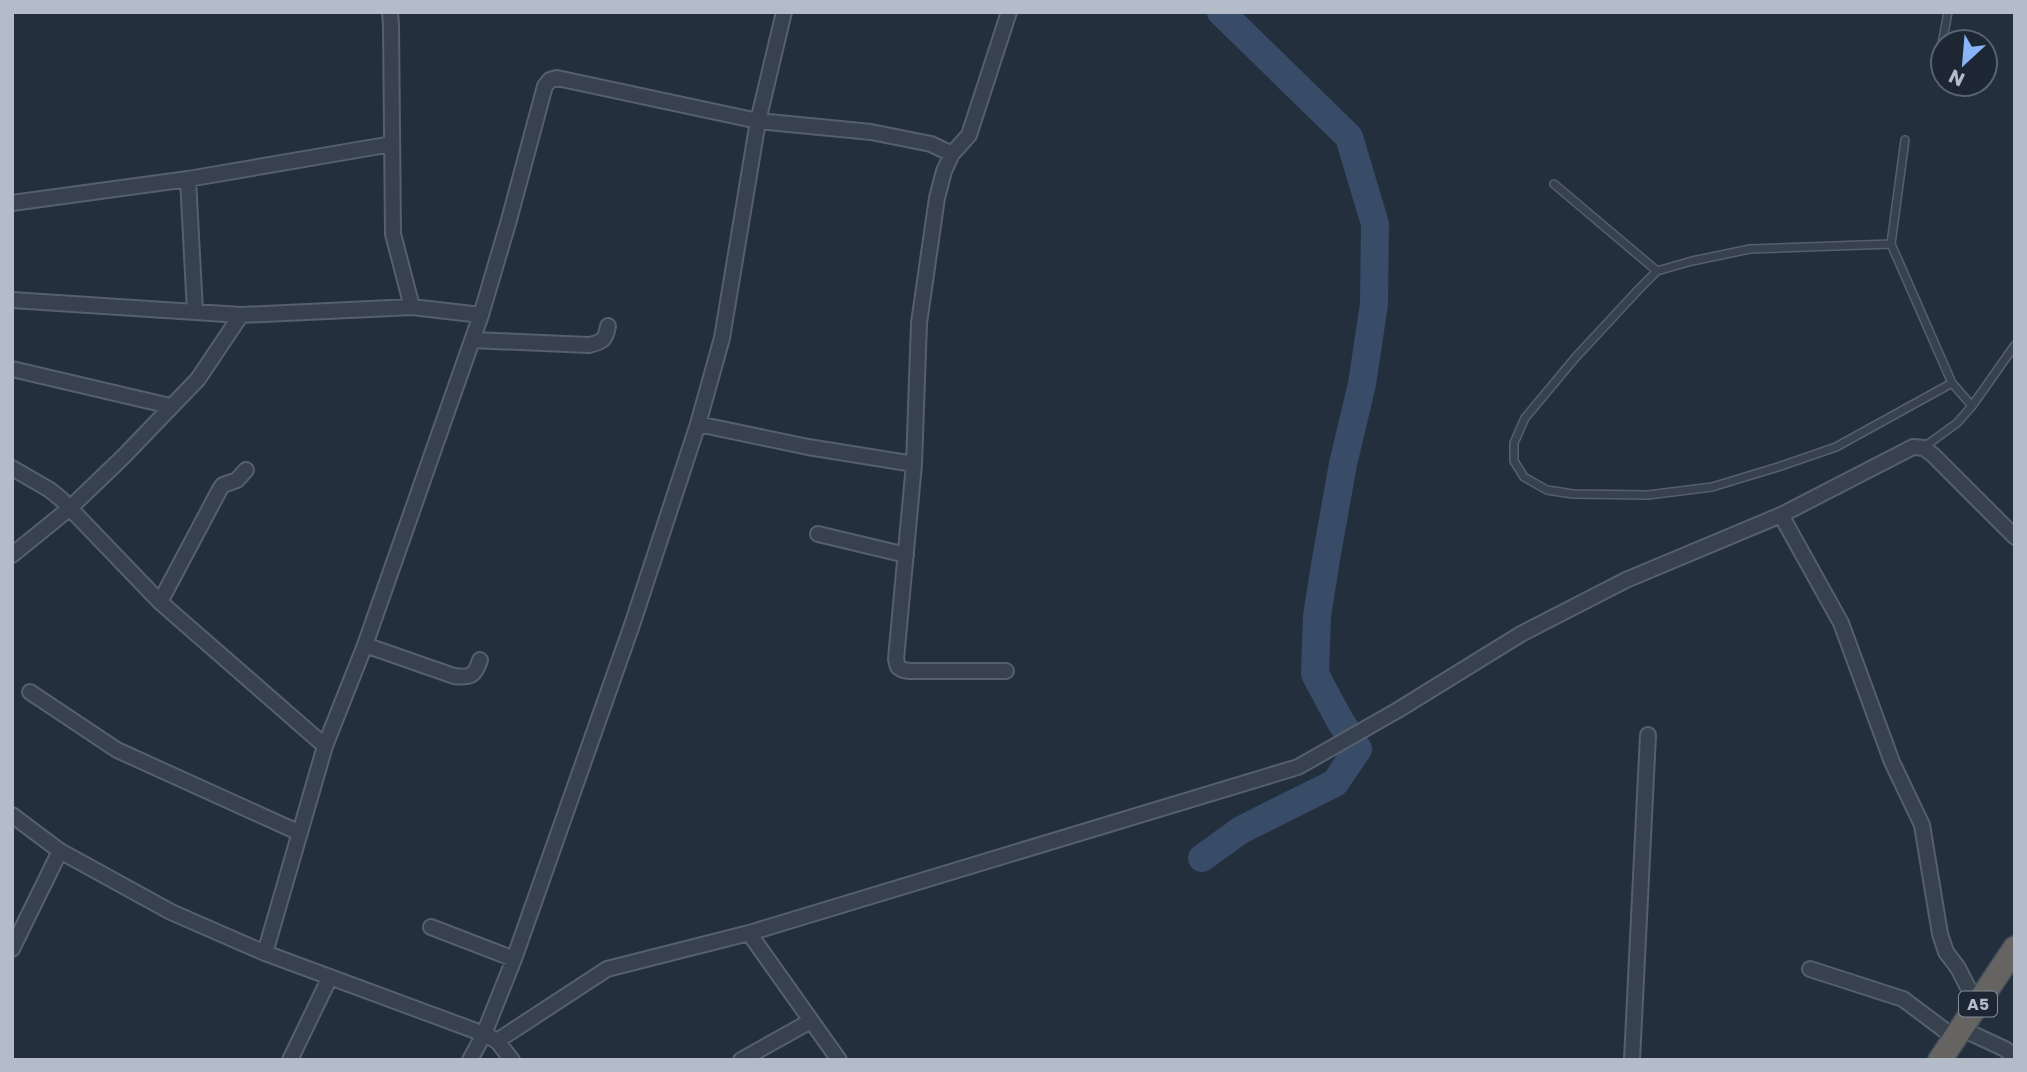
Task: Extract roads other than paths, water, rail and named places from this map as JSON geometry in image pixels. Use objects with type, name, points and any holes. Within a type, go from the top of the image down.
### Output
[{"type":"highway","name":"A5","points":[[1940,1060],[2015,947]]},
{"type":"street","points":[[390,12],[393,234],[412,307]]},
{"type":"street","points":[[490,1038],[514,959],[632,625],[698,424],[722,338],[758,121],[784,12]]},
{"type":"street","points":[[1006,671],[910,671],[898,667],[897,659],[914,464],[919,323],[937,198],[952,154],[969,135],[1009,12]]},
{"type":"street","points":[[265,953],[325,746],[365,645],[481,315],[545,86],[550,80],[557,78],[758,121],[871,132],[931,144],[952,154]]},
{"type":"street","points":[[12,203],[188,179],[392,144]]},
{"type":"street","points":[[188,179],[195,312]]},
{"type":"street","points":[[12,300],[241,315],[412,307],[481,315]]},
{"type":"street","points":[[12,555],[70,508],[198,379],[241,315]]},
{"type":"street","points":[[472,340],[589,345],[603,341],[608,326]]},
{"type":"street","points":[[12,369],[170,406]]},
{"type":"street","points":[[698,424],[808,447],[914,464]]},
{"type":"street","points":[[470,1060],[490,1038],[607,969],[749,933],[1298,767],[1398,710],[1521,634],[1626,580],[1781,515],[1913,447],[1924,448],[1933,455],[2015,537]]},
{"type":"street","points":[[12,468],[50,490],[160,602],[325,746]]},
{"type":"street","points":[[160,602],[220,489],[223,485],[237,480],[246,471]]},
{"type":"street","points":[[1781,515],[1841,623],[1892,762],[1922,825],[1940,934],[1946,952],[1958,968],[1977,1005]]},
{"type":"street","points":[[818,534],[906,555]]},
{"type":"street","points":[[365,645],[454,676],[470,677],[476,673],[480,660]]},
{"type":"street","points":[[30,692],[117,750],[300,832]]},
{"type":"street","points":[[1632,1060],[1648,735]]},
{"type":"street","points":[[12,816],[60,851],[171,912],[265,953],[490,1038],[512,1060]]},
{"type":"street","points":[[12,949],[60,851]]},
{"type":"street","points":[[431,927],[514,959]]},
{"type":"street","points":[[749,933],[839,1060]]},
{"type":"street","points":[[1810,969],[1903,999],[1958,1034],[2006,1049],[2015,1058]]},
{"type":"street","points":[[290,1060],[330,977]]},
{"type":"street","points":[[741,1060],[811,1021]]},
{"type":"lane","points":[[1905,140],[1891,244],[1952,383],[1972,406]]},
{"type":"lane","points":[[1554,184],[1657,271]]},
{"type":"lane","points":[[1891,244],[1750,249],[1657,271],[1575,358],[1525,418],[1514,443],[1514,461],[1524,477],[1548,490],[1573,494],[1648,495],[1712,486],[1836,447],[1952,383]]},
{"type":"lane","points":[[1924,448],[1957,422],[1972,406],[2015,345]]},
{"type":"waterway","points":[[1202,858],[1241,830],[1335,783],[1358,749],[1315,674],[1317,616],[1343,464],[1362,384],[1374,304],[1375,224],[1349,137],[1221,12]]}]
